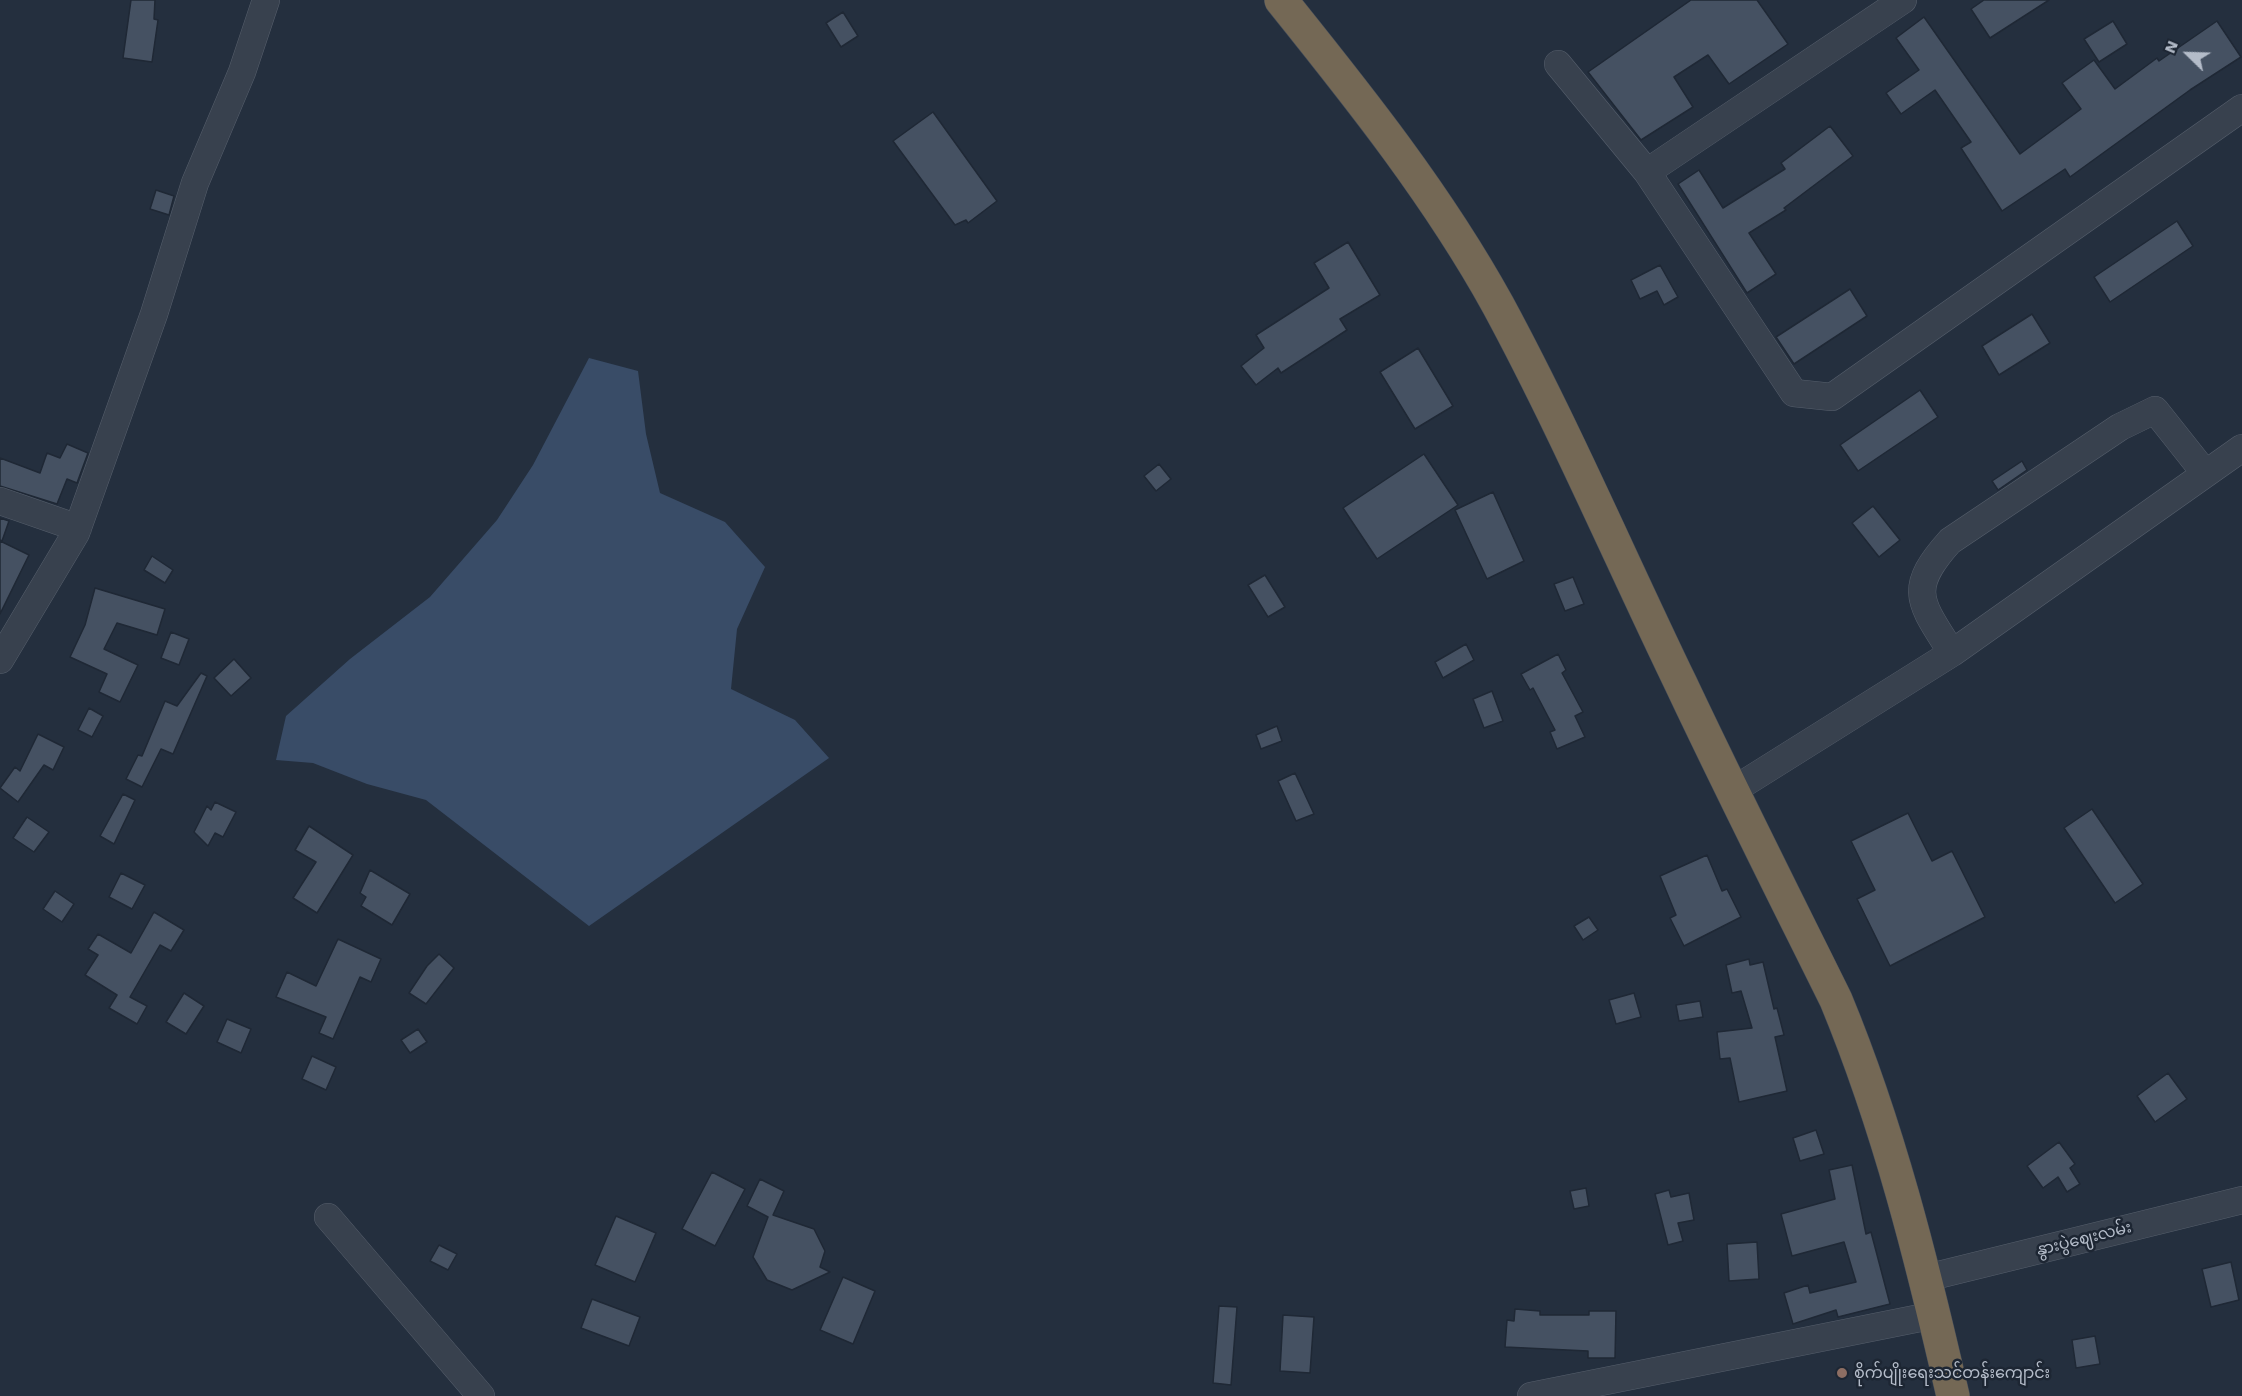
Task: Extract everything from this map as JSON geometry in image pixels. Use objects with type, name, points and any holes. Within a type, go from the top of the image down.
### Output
[{"type":"highway","points":[[1281,0],[1361,100],[1438,210],[1497,305],[1585,476],[1732,791],[1836,1000],[1858,1053],[1896,1167],[1926,1278],[1953,1396]]},
{"type":"street","points":[[0,660],[78,528],[154,314],[195,183],[242,72],[266,0]]},
{"type":"street","points":[[1647,172],[1903,0]]},
{"type":"street","points":[[1558,64],[1647,172],[1794,393],[1832,397],[2242,108]]},
{"type":"street","points":[[1952,653],[1926,612],[1920,587],[1930,564],[1950,541],[2120,427],[2155,410],[2205,473]]},
{"type":"street","points":[[1732,791],[1952,653],[2242,448]]},
{"type":"street","points":[[0,501],[78,528]]},
{"type":"street","name":"နွားပွဲဈေးလမ်း","points":[[1926,1278],[2242,1200]]},
{"type":"street","points":[[328,1217],[481,1396]]},
{"type":"street","points":[[1531,1396],[1935,1315]]},
{"type":"water","points":[[589,358],[638,371],[646,434],[660,493],[725,522],[765,567],[737,629],[731,689],[795,720],[829,758],[589,926],[426,800],[367,784],[313,763],[276,760],[286,716],[350,659],[430,597],[497,520],[533,465]]},
{"type":"building","points":[[131,0],[155,0],[154,19],[158,20],[152,62],[123,58]]},
{"type":"building","points":[[1691,0],[1757,0],[1788,44],[1729,84],[1708,55],[1674,77],[1693,107],[1641,140],[1588,72]]},
{"type":"building","points":[[1984,0],[2049,0],[1990,38],[1971,9]]},
{"type":"building","points":[[843,12],[858,36],[841,47],[826,23]]},
{"type":"building","points":[[1924,17],[2020,154],[2081,109],[2062,83],[2094,60],[2115,89],[2157,58],[2159,61],[2217,21],[2241,57],[2190,90],[2070,177],[2065,169],[2002,211],[1961,148],[1971,142],[1935,90],[1901,114],[1886,93],[1919,70],[1896,38]]},
{"type":"building","points":[[2113,21],[2127,44],[2099,62],[2084,39]]},
{"type":"building","points":[[933,112],[997,201],[968,223],[966,220],[955,225],[893,141]]},
{"type":"building","points":[[1830,126],[1853,156],[1784,208],[1786,210],[1749,233],[1776,274],[1747,293],[1678,184],[1699,170],[1723,208],[1785,169],[1781,163]]},
{"type":"building","points":[[156,190],[174,196],[169,215],[150,209]]},
{"type":"building","points":[[2177,221],[2193,246],[2110,302],[2094,277]]},
{"type":"building","points":[[1348,242],[1380,295],[1340,319],[1347,330],[1281,373],[1278,368],[1256,385],[1241,366],[1264,348],[1256,335],[1329,288],[1314,263]]},
{"type":"building","points":[[1660,265],[1678,297],[1664,305],[1657,291],[1640,299],[1631,280]]},
{"type":"building","points":[[1850,289],[1867,316],[1794,364],[1776,337]]},
{"type":"building","points":[[2032,314],[2050,343],[1999,375],[1982,346]]},
{"type":"building","points":[[1418,348],[1453,406],[1415,429],[1380,372]]},
{"type":"building","points":[[1920,390],[1938,417],[1858,471],[1840,445]]},
{"type":"building","points":[[67,444],[88,453],[77,483],[67,479],[57,504],[0,486],[0,458],[40,473],[47,453],[60,458]]},
{"type":"building","points":[[1424,454],[1458,505],[1377,559],[1343,508]]},
{"type":"building","points":[[2022,461],[2027,470],[1998,490],[1992,481]]},
{"type":"building","points":[[1159,464],[1171,479],[1156,491],[1144,476]]},
{"type":"building","points":[[1493,492],[1524,561],[1487,579],[1455,510]]},
{"type":"building","points":[[1873,506],[1900,540],[1879,557],[1852,523]]},
{"type":"building","points":[[0,518],[9,521],[2,541],[0,540]]},
{"type":"building","points":[[0,541],[29,555],[0,614]]},
{"type":"building","points":[[152,556],[173,570],[165,583],[144,570]]},
{"type":"building","points":[[1265,575],[1285,607],[1268,617],[1248,585]]},
{"type":"building","points":[[1573,577],[1584,604],[1565,611],[1554,584]]},
{"type":"building","points":[[95,588],[165,609],[157,635],[117,623],[104,649],[138,665],[120,702],[99,692],[107,674],[70,657],[85,625]]},
{"type":"building","points":[[171,632],[189,639],[179,665],[161,658]]},
{"type":"building","points":[[1466,644],[1474,660],[1443,678],[1435,662]]},
{"type":"building","points":[[1558,654],[1566,670],[1562,673],[1583,712],[1575,716],[1585,737],[1557,749],[1550,732],[1555,730],[1533,688],[1530,690],[1521,674]]},
{"type":"building","points":[[234,659],[251,678],[231,696],[214,678]]},
{"type":"building","points":[[201,673],[207,676],[173,754],[161,749],[142,787],[126,779],[138,755],[142,756],[165,701],[177,706]]},
{"type":"building","points":[[1492,691],[1503,721],[1484,728],[1473,699]]},
{"type":"building","points":[[89,708],[103,716],[92,737],[78,730]]},
{"type":"building","points":[[1277,726],[1282,741],[1261,749],[1256,735]]},
{"type":"building","points":[[38,734],[64,747],[53,770],[44,765],[18,802],[0,788],[15,767],[20,771]]},
{"type":"building","points":[[1295,773],[1314,814],[1296,821],[1278,781]]},
{"type":"building","points":[[123,794],[135,800],[114,844],[100,836]]},
{"type":"building","points":[[215,802],[236,812],[223,837],[215,833],[208,846],[194,832],[207,806],[211,810]]},
{"type":"building","points":[[2092,809],[2143,884],[2115,903],[2064,828]]},
{"type":"building","points":[[1908,813],[1932,861],[1952,851],[1985,917],[1890,966],[1857,899],[1875,890],[1851,841]]},
{"type":"building","points":[[27,817],[49,832],[34,852],[13,838]]},
{"type":"building","points":[[309,826],[353,855],[317,913],[293,898],[316,862],[295,850]]},
{"type":"building","points":[[1707,855],[1722,891],[1727,889],[1741,917],[1684,946],[1670,918],[1676,915],[1660,876]]},
{"type":"building","points":[[370,870],[410,894],[392,925],[361,906],[366,897],[360,893]]},
{"type":"building","points":[[121,873],[145,885],[132,909],[109,897]]},
{"type":"building","points":[[55,891],[74,904],[62,922],[43,909]]},
{"type":"building","points":[[154,912],[184,930],[171,951],[160,945],[130,997],[147,1006],[137,1024],[109,1008],[117,995],[85,975],[98,955],[88,949],[98,934],[131,953]]},
{"type":"building","points":[[1589,917],[1598,930],[1583,940],[1574,926]]},
{"type":"building","points":[[338,939],[381,959],[371,982],[360,977],[333,1039],[319,1033],[326,1017],[276,997],[287,972],[316,986]]},
{"type":"building","points":[[439,954],[454,968],[426,1004],[409,993],[427,966]]},
{"type":"building","points":[[1749,959],[1750,965],[1763,962],[1774,1009],[1777,1008],[1784,1035],[1775,1037],[1787,1091],[1739,1102],[1730,1058],[1720,1059],[1717,1032],[1752,1028],[1741,991],[1732,993],[1726,965]]},
{"type":"building","points":[[184,993],[204,1006],[186,1034],[166,1022]]},
{"type":"building","points":[[1634,993],[1641,1017],[1616,1024],[1609,1000]]},
{"type":"building","points":[[1700,1001],[1703,1017],[1679,1021],[1676,1005]]},
{"type":"building","points":[[227,1019],[251,1029],[241,1053],[217,1042]]},
{"type":"building","points":[[418,1029],[427,1042],[410,1053],[401,1040]]},
{"type":"building","points":[[312,1056],[336,1067],[326,1090],[302,1079]]},
{"type":"building","points":[[2168,1073],[2187,1099],[2155,1122],[2137,1096]]},
{"type":"building","points":[[1816,1130],[1824,1154],[1800,1161],[1793,1138]]},
{"type":"building","points":[[2059,1142],[2075,1164],[2070,1168],[2080,1184],[2067,1192],[2058,1177],[2043,1188],[2027,1166]]},
{"type":"building","points":[[1852,1165],[1866,1234],[1871,1232],[1890,1304],[1838,1317],[1836,1310],[1793,1324],[1784,1293],[1808,1285],[1810,1293],[1856,1282],[1844,1242],[1792,1256],[1781,1214],[1835,1199],[1829,1170]]},
{"type":"building","points":[[712,1172],[745,1189],[715,1246],[682,1229]]},
{"type":"building","points":[[760,1179],[784,1191],[773,1215],[814,1229],[825,1251],[820,1267],[830,1272],[792,1290],[767,1280],[753,1257],[768,1217],[747,1206]]},
{"type":"building","points":[[1586,1188],[1589,1206],[1574,1209],[1570,1191]]},
{"type":"building","points":[[1669,1190],[1671,1197],[1689,1193],[1694,1220],[1678,1223],[1683,1241],[1668,1245],[1655,1194]]},
{"type":"building","points":[[616,1216],[656,1233],[635,1282],[595,1265]]},
{"type":"building","points":[[1757,1242],[1759,1279],[1729,1281],[1727,1244]]},
{"type":"building","points":[[439,1245],[457,1254],[448,1270],[430,1261]]},
{"type":"building","points":[[2231,1262],[2239,1300],[2211,1307],[2202,1269]]},
{"type":"building","points":[[843,1277],[875,1291],[853,1344],[820,1330]]},
{"type":"building","points":[[592,1299],[640,1317],[629,1346],[581,1328]]},
{"type":"building","points":[[1219,1306],[1237,1307],[1231,1385],[1213,1383]]},
{"type":"building","points":[[1515,1309],[1540,1311],[1540,1315],[1589,1315],[1589,1311],[1616,1311],[1615,1358],[1588,1358],[1588,1351],[1505,1347],[1507,1320],[1514,1321]]},
{"type":"building","points":[[1283,1315],[1314,1317],[1310,1373],[1280,1371]]},
{"type":"building","points":[[2095,1336],[2100,1364],[2076,1368],[2072,1340]]},
{"type":"place","name":"စိုက်ပျိုးရေးသင်တန်းကျောင်း","points":[[1842,1373]]}]
